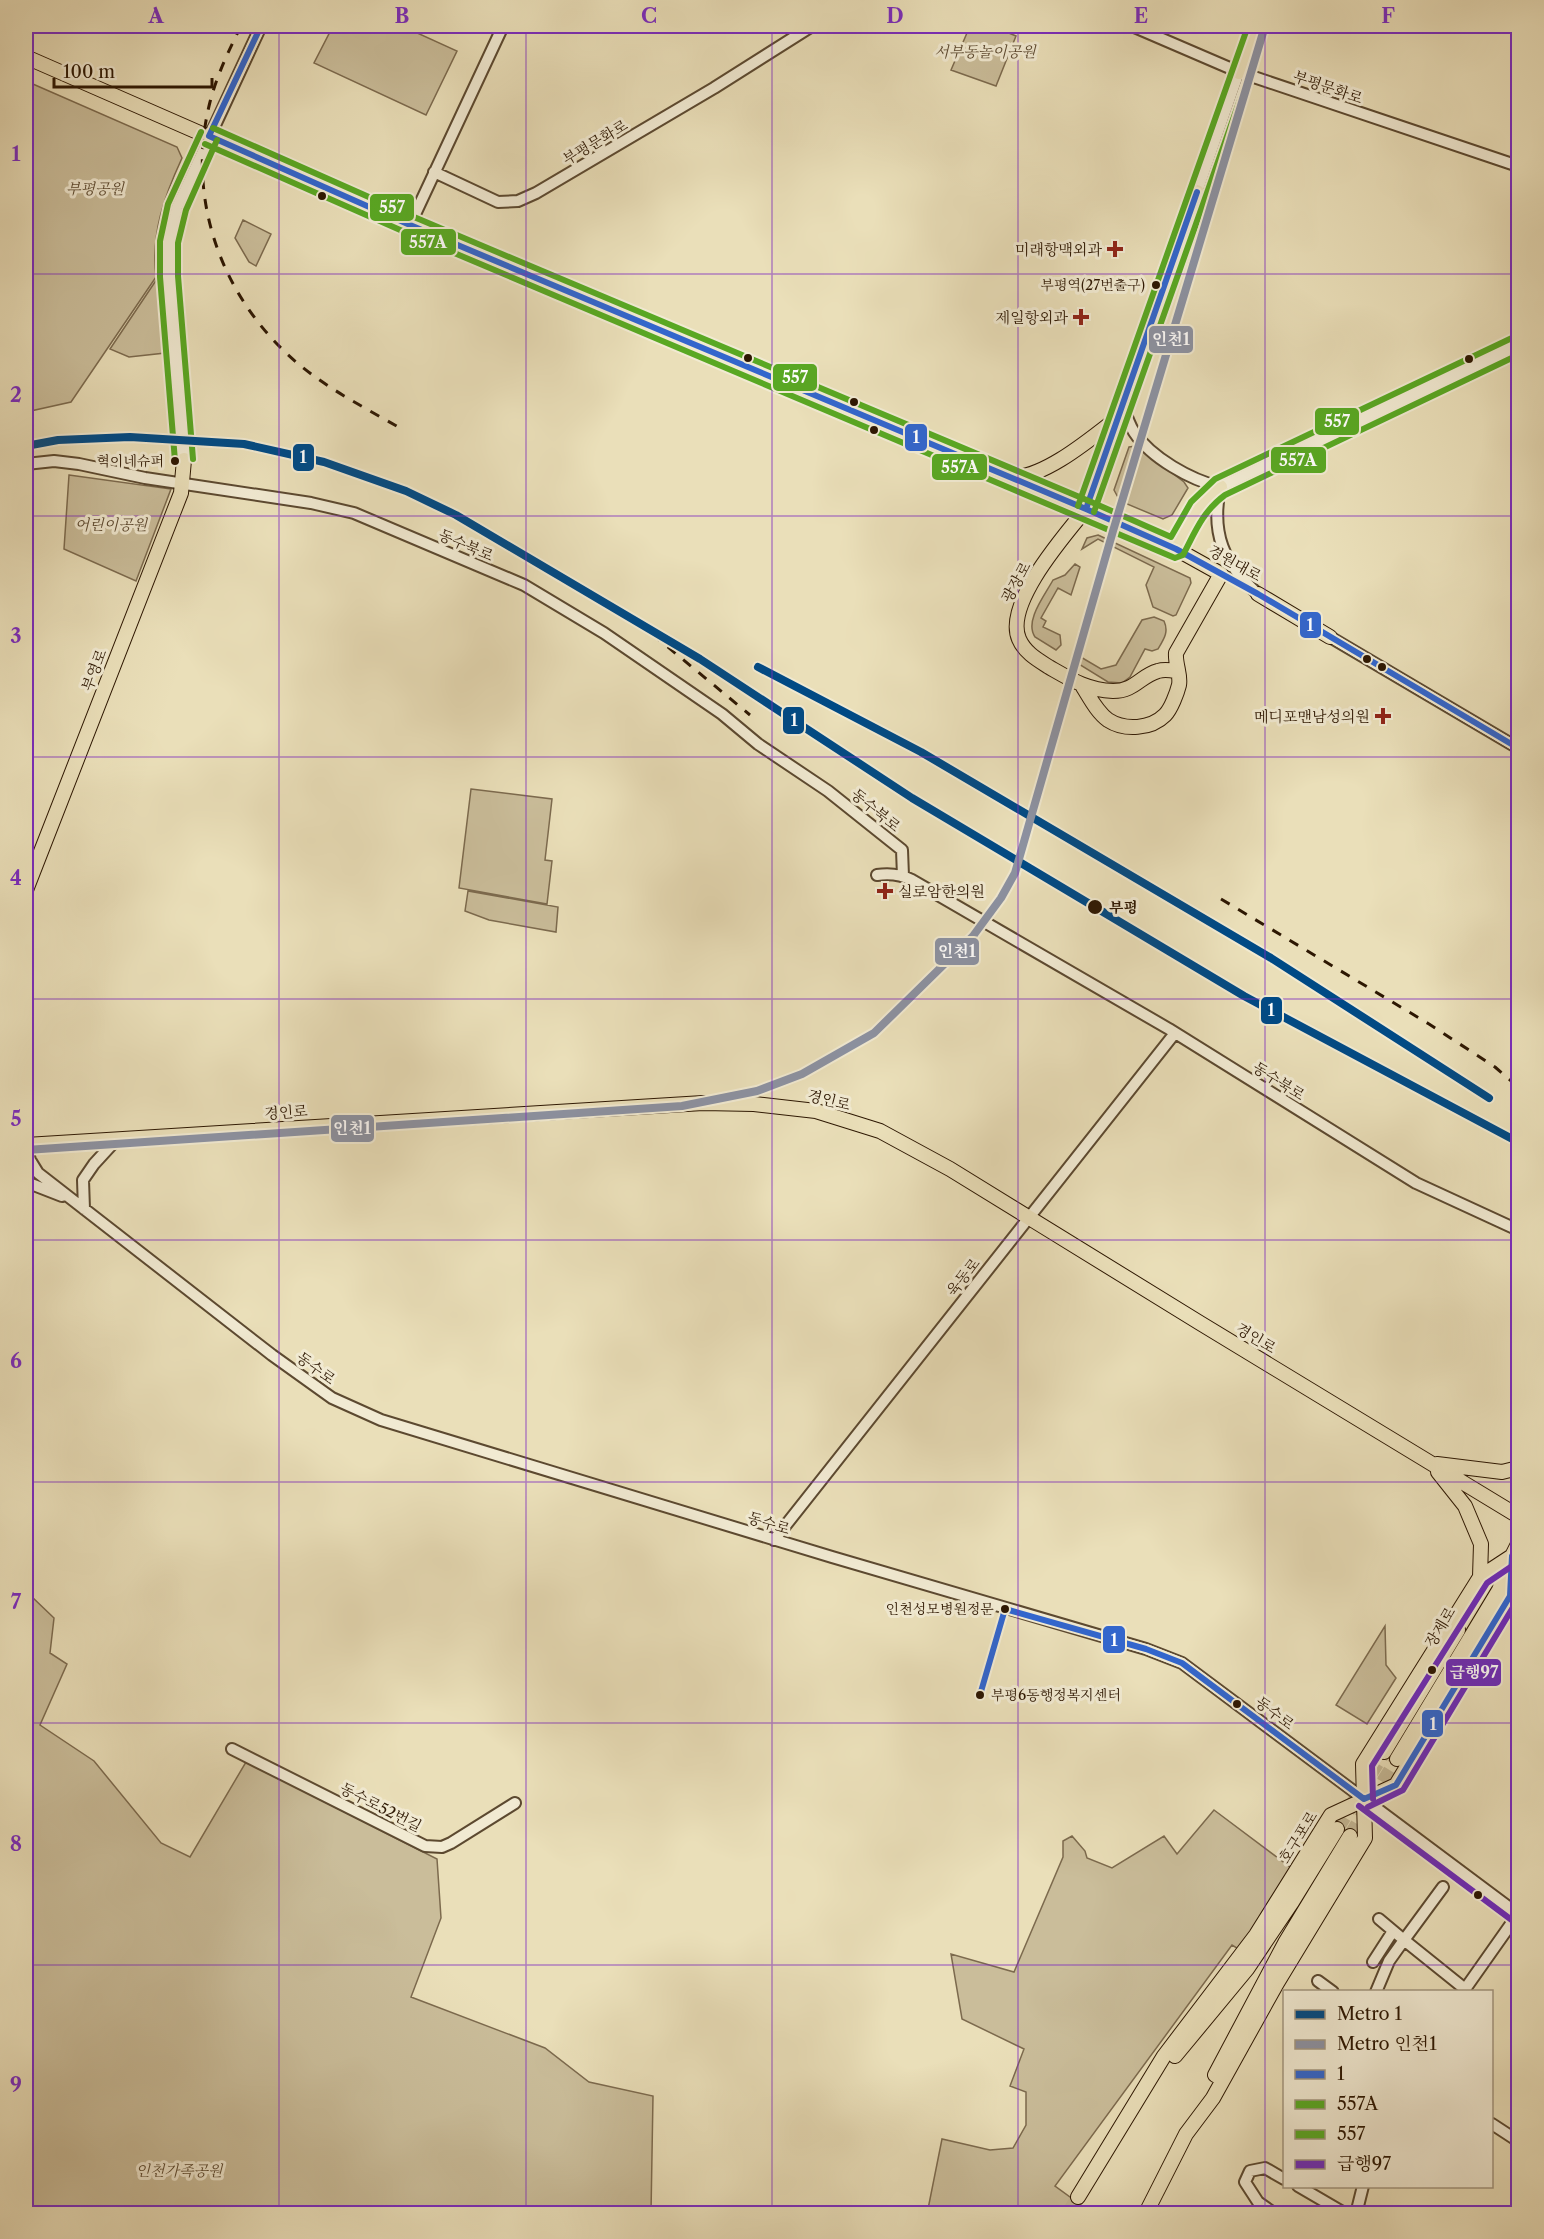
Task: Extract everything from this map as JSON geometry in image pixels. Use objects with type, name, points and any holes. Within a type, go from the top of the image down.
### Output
[{"type":"main road","points":[[1239,72],[1257,26]]},
{"type":"main road","name":"경원대로","points":[[26,57],[410,225],[1086,509],[1176,549],[1221,574]]},
{"type":"main road","name":"광장로","points":[[1176,671],[1156,671],[1127,689],[1110,691],[1083,687],[1028,653],[1020,641],[1016,628],[1020,604],[1028,590],[1057,545],[1086,509],[1197,192]]},
{"type":"main road","points":[[1005,476],[1026,476],[1044,470],[1121,411]]},
{"type":"main road","name":"부영로","points":[[26,890],[181,493],[184,460]]},
{"type":"main road","points":[[1176,549],[1198,505],[1220,487]]},
{"type":"main road","name":"광장로","points":[[1083,687],[1094,706],[1116,725],[1148,726],[1166,715],[1179,682],[1175,661],[1179,646],[1221,574]]},
{"type":"main road","name":"경원대로","points":[[1258,594],[1330,637]]},
{"type":"main road","name":"경인로","points":[[26,1145],[703,1103],[754,1104],[816,1111],[880,1131],[950,1169],[1518,1516]]},
{"type":"main road","points":[[26,1124],[26,1145]]},
{"type":"main road","points":[[1432,1463],[1502,1472],[1518,1468]]},
{"type":"main road","points":[[1432,1463],[1465,1506],[1481,1544],[1480,1577]]},
{"type":"main road","points":[[1515,1550],[1514,1592],[1396,1785],[1364,1799],[1363,1764],[1480,1577],[1515,1550]]},
{"type":"main road","name":"장제로","points":[[1390,1755],[1487,1580],[1515,1550]]},
{"type":"main road","name":"호구포로","points":[[1078,2197],[1164,2056],[1256,1935],[1331,1815],[1364,1799],[1365,1838],[1277,1983],[1213,2098],[1186,2134]]},
{"type":"main road","name":"호구포로","points":[[1135,2104],[1247,1969],[1292,1902],[1344,1832],[1205,2094],[1148,2209]]},
{"type":"street","points":[[184,460],[169,276],[169,242],[177,207],[261,26]]},
{"type":"street","points":[[410,225],[503,26]]},
{"type":"street","name":"부평문화로","points":[[434,172],[498,202],[508,203],[523,199],[553,184],[714,88],[812,26]]},
{"type":"street","name":"부평문화로","points":[[1132,26],[1239,72],[1518,166]]},
{"type":"street","points":[[1197,192],[1239,72]]},
{"type":"street","points":[[1121,411],[1142,442],[1190,477],[1220,487],[1518,345]]},
{"type":"street","name":"동수북로","points":[[26,464],[54,461],[145,478],[311,503],[354,513],[524,585],[604,633],[722,714],[758,744],[828,791],[902,850],[903,876]]},
{"type":"street","points":[[1220,487],[1217,522],[1222,549],[1240,578],[1258,594]]},
{"type":"street","name":"경원대로","points":[[1221,574],[1258,594]]},
{"type":"street","name":"경원대로","points":[[1330,637],[1518,748]]},
{"type":"street","name":"동수북로","points":[[877,875],[903,876],[1175,1033],[1416,1183],[1518,1230]]},
{"type":"street","name":"육동로","points":[[774,1540],[1175,1033]]},
{"type":"street","points":[[84,1209],[83,1180],[88,1171],[116,1140]]},
{"type":"street","name":"동수로","points":[[26,1145],[30,1160],[38,1173],[270,1353],[332,1398],[381,1420],[774,1540],[1146,1649],[1182,1663],[1518,1914]]},
{"type":"street","points":[[26,1182],[75,1201]]},
{"type":"street","name":"동수로52번길","points":[[232,1749],[425,1846],[442,1847],[451,1843],[515,1803]]},
{"type":"street","points":[[1378,1990],[1389,1961],[1443,1887]]},
{"type":"street","points":[[1379,1919],[1464,1990],[1518,1914]]},
{"type":"street","points":[[1373,1962],[1392,1930]]},
{"type":"street","points":[[1318,1981],[1330,1990]]},
{"type":"street","points":[[1493,2125],[1518,2141]]},
{"type":"street","points":[[1275,2214],[1258,2202],[1245,2182],[1250,2171],[1265,2168],[1283,2178]]},
{"type":"street","points":[[1300,2188],[1346,2214]]},
{"type":"street","points":[[1356,2214],[1363,2188]]},
{"type":"green space","points":[[333,26],[402,26],[457,51],[426,115],[314,63]]},
{"type":"green space","name":"서부동놀이공원","points":[[970,26],[992,26],[1016,36],[996,86],[951,70]]},
{"type":"green space","name":"부평공원","points":[[26,81],[177,147],[182,158],[160,216],[155,245],[156,277],[71,402],[26,412]]},
{"type":"green space","points":[[243,220],[271,234],[256,266],[249,262],[235,238]]},
{"type":"green space","points":[[157,279],[165,353],[129,357],[110,349]]},
{"type":"green space","points":[[1136,446],[1184,482],[1188,488],[1172,515],[1163,519],[1120,501],[1114,490],[1129,447]]},
{"type":"green space","name":"어린이공원","points":[[69,475],[171,489],[136,581],[64,549]]},
{"type":"green space","points":[[1098,535],[1190,578],[1191,583],[1176,615],[1173,616],[1153,607],[1146,585],[1154,567],[1098,539],[1082,549],[1087,538]]},
{"type":"green space","points":[[1075,564],[1080,567],[1071,595],[1058,588],[1041,618],[1046,621],[1043,627],[1060,635],[1061,645],[1056,650],[1035,637],[1032,623],[1037,608],[1053,580],[1065,575]]},
{"type":"green space","points":[[1154,617],[1164,621],[1166,632],[1164,639],[1158,649],[1152,651],[1145,649],[1130,677],[1122,683],[1108,682],[1077,663],[1079,656],[1101,669],[1116,665],[1142,620]]},
{"type":"green space","points":[[471,789],[552,799],[545,860],[552,861],[547,904],[459,888]]},
{"type":"green space","points":[[468,891],[558,907],[556,932],[489,920],[465,911]]},
{"type":"green space","name":"인천가족공원","points":[[26,1588],[30,1595],[54,1618],[50,1653],[67,1664],[40,1725],[94,1761],[161,1843],[190,1857],[246,1762],[437,1859],[441,1918],[411,1997],[545,2048],[589,2082],[653,2096],[651,2213],[26,2213]]},
{"type":"green space","points":[[1385,1626],[1386,1665],[1396,1678],[1367,1724],[1336,1705]]},
{"type":"green space","points":[[1214,1810],[1294,1870],[1240,1950],[1232,1945],[1055,2186],[1092,2213],[927,2214],[942,2139],[990,2150],[1013,2148],[1026,2125],[1026,2092],[1010,2086],[1024,2049],[962,2019],[951,1954],[1014,1972],[1063,1857],[1063,1841],[1072,1836],[1085,1851],[1087,1858],[1112,1868],[1164,1836],[1177,1854]]},
{"type":"tunnel","points":[[1337,1829],[1384,1752]]},
{"type":"tunnel","points":[[1350,1836],[1397,1759]]},
{"type":"tunnel","points":[[1068,2214],[1078,2197]]},
{"type":"railway","points":[[241,26],[216,82],[204,136],[202,170],[206,203],[213,235],[225,266],[240,296],[259,324],[282,349],[339,393],[400,428]]},
{"type":"railway","points":[[603,600],[657,638],[750,715]]},
{"type":"railway","points":[[1221,899],[1429,1024],[1495,1067],[1518,1087]]},
{"type":"metro line","name":"인천1","points":[[26,1150],[682,1106],[757,1091],[802,1074],[874,1033],[973,936],[1001,898],[1015,873],[1113,531],[1265,26]]},
{"type":"metro line","name":"1","points":[[26,446],[58,440],[130,437],[244,444],[324,462],[406,491],[456,515],[700,659],[912,798],[1244,996],[1518,1142]]},
{"type":"metro line","name":"1","points":[[758,667],[921,752],[1271,958],[1489,1098]]},
{"type":"transit line","name":"1","points":[[209,136],[261,26]]},
{"type":"transit line","name":"557","points":[[1078,506],[1248,26]]},
{"type":"transit line","name":"557A","points":[[1094,512],[1265,29]]},
{"type":"transit line","name":"557","points":[[213,128],[414,217],[1171,537],[1191,502],[1215,479],[1514,337]]},
{"type":"transit line","name":"557","points":[[175,461],[160,277],[160,241],[168,204],[201,132]]},
{"type":"transit line","name":"1","points":[[209,136],[410,225],[1176,549],[1258,594],[1518,748]]},
{"type":"transit line","name":"557A","points":[[193,459],[178,276],[178,243],[186,210],[217,140]]},
{"type":"transit line","name":"557A","points":[[205,144],[407,233],[1175,558],[1183,555],[1205,515],[1225,495],[1518,355]]},
{"type":"transit line","name":"1","points":[[1086,509],[1197,192]]},
{"type":"transit line","name":"1","points":[[980,1695],[1005,1609],[1146,1649],[1182,1663],[1364,1799],[1396,1785],[1510,1596],[1512,1556],[1518,1544]]},
{"type":"transit line","name":"급행97","points":[[1373,1799],[1372,1766],[1487,1583],[1518,1562]]},
{"type":"transit line","name":"급행97","points":[[1368,1807],[1403,1790],[1518,1599]]},
{"type":"transit line","name":"급행97","points":[[1359,1806],[1513,1921]]},
{"type":"place","name":"미래항맥외과","points":[[1115,249]]},
{"type":"place","name":"부평역(27번출구)","points":[[1156,285]]},
{"type":"place","name":"제일항외과","points":[[1081,317]]},
{"type":"place","name":"혁이네슈퍼","points":[[175,461]]},
{"type":"place","name":"메디포맨남성의원","points":[[1383,716]]},
{"type":"place","name":"실로암한의원","points":[[885,891]]},
{"type":"place","name":"부평","points":[[1095,907]]},
{"type":"place","name":"인천성모병원정문","points":[[1005,1609]]},
{"type":"place","name":"부평6동행정복지센터","points":[[980,1695]]}]
